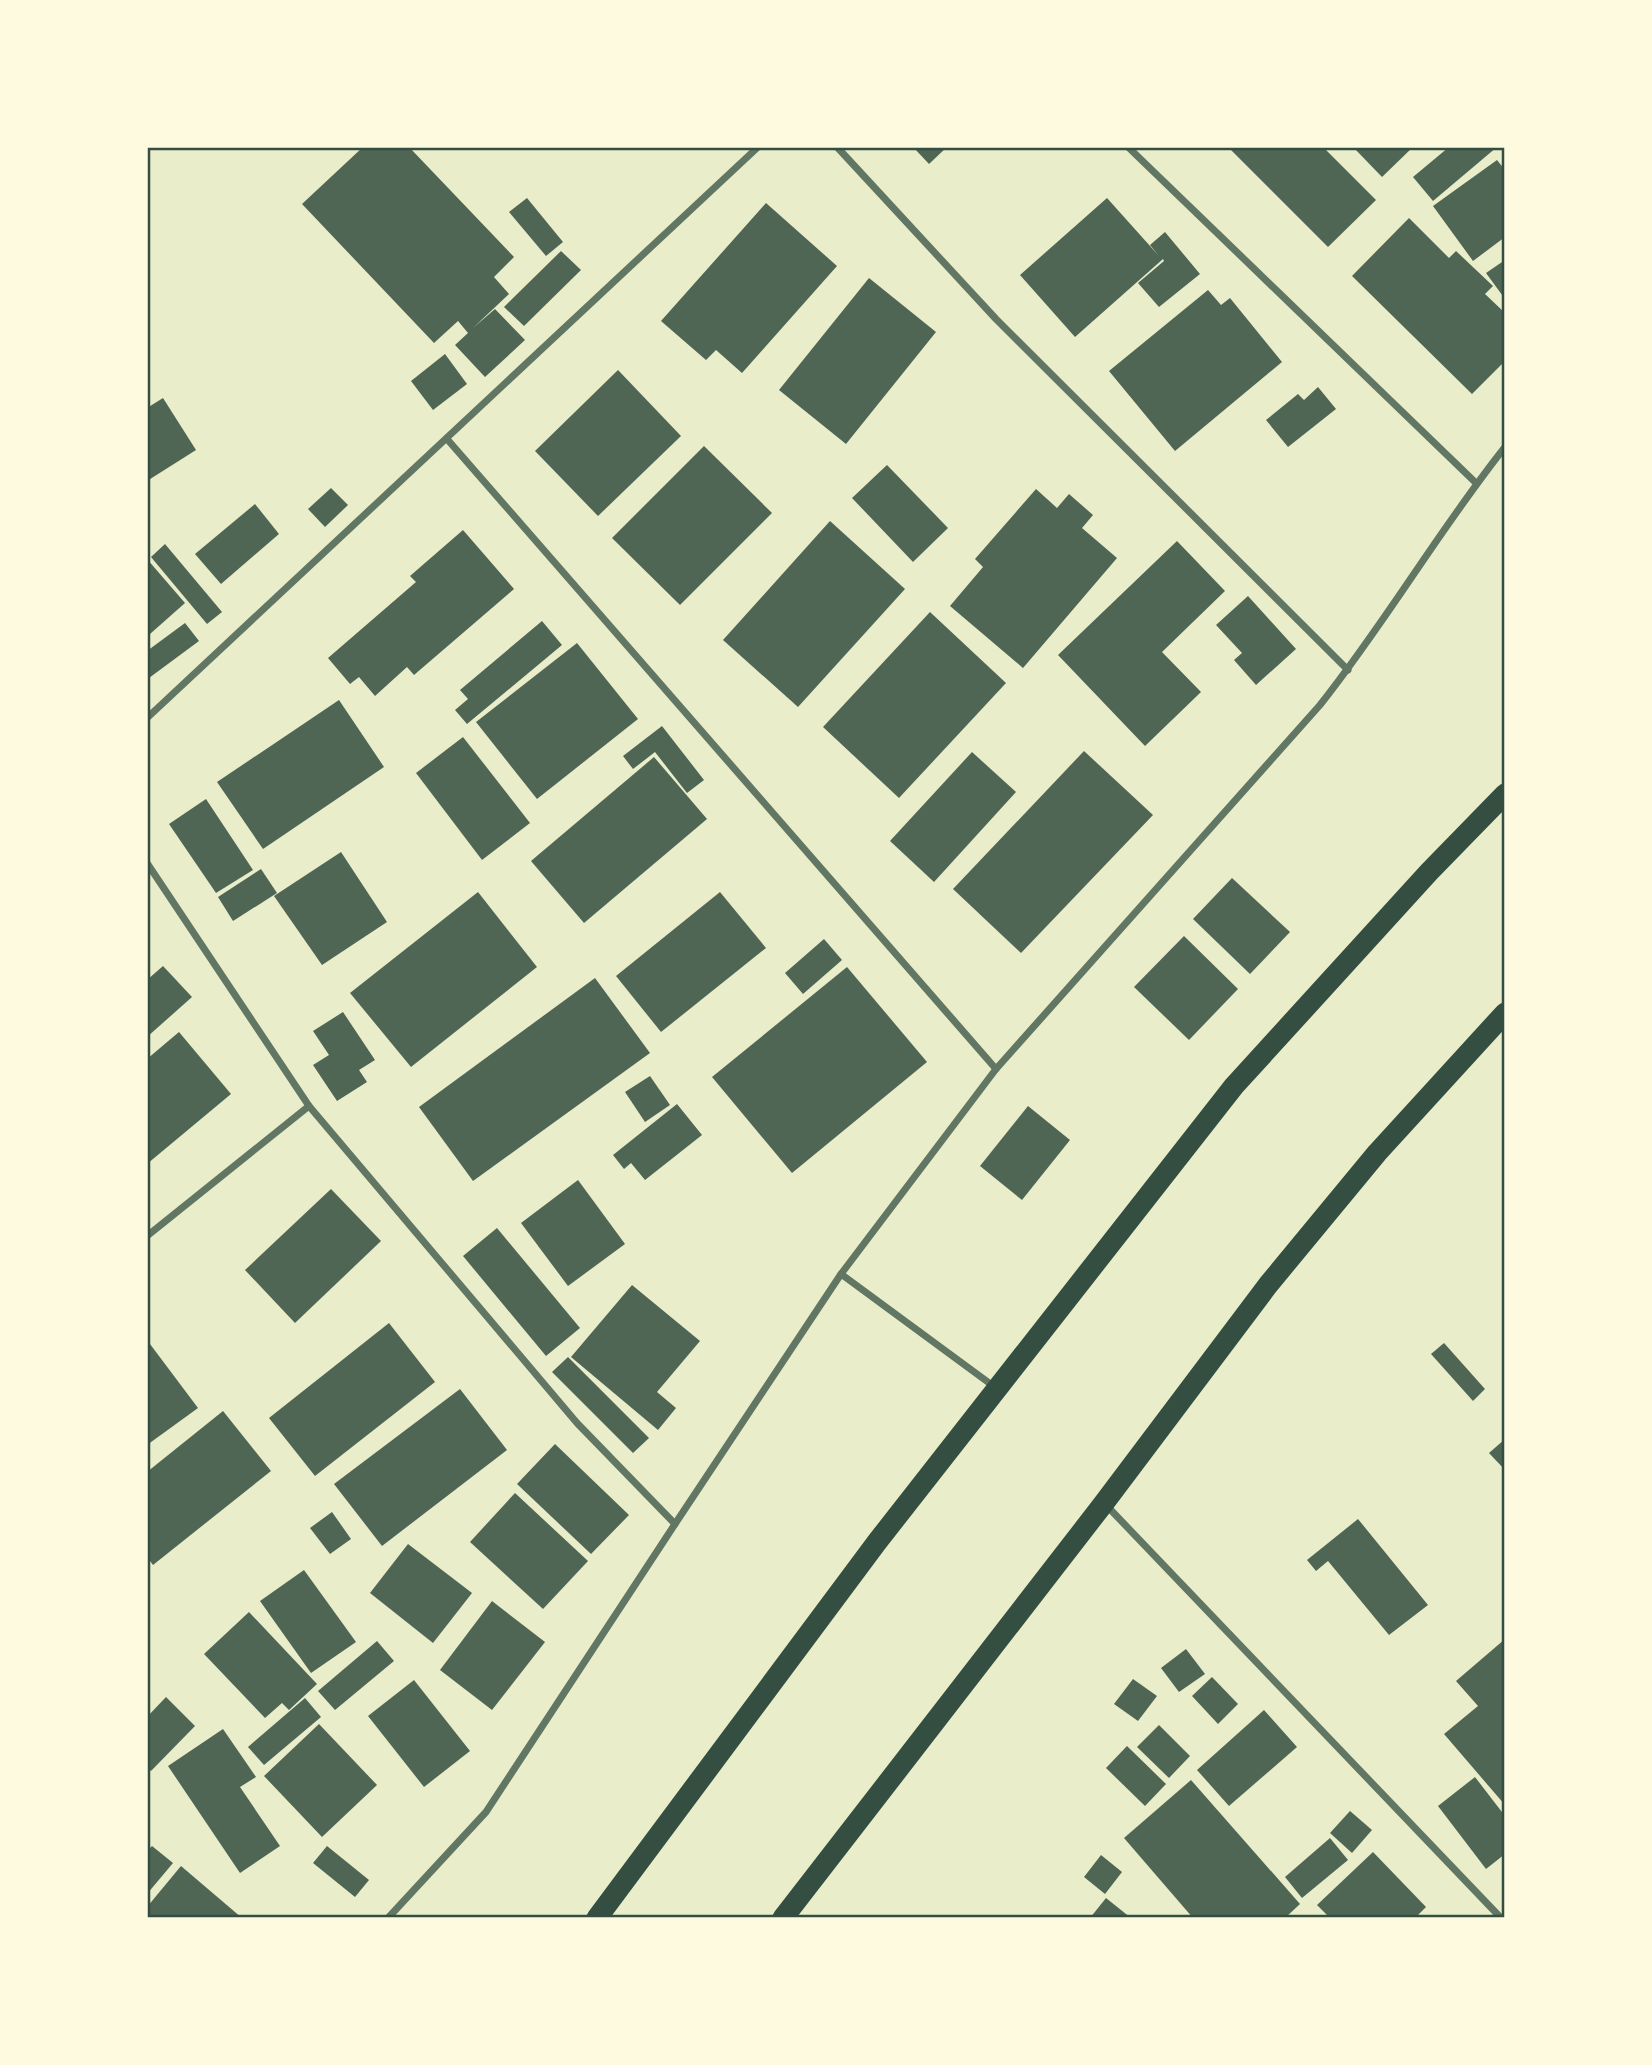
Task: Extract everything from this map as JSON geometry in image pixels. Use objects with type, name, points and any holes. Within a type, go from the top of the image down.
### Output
[{"type":"highway","points":[[597,1918],[877,1542],[1234,1086],[1429,872],[1505,794]]},
{"type":"highway","points":[[783,1918],[1104,1503],[1268,1285],[1377,1153],[1505,1013]]},
{"type":"street","points":[[147,718],[758,147]]},
{"type":"street","points":[[837,147],[996,318],[1348,670]]},
{"type":"street","points":[[1128,147],[1476,483]]},
{"type":"street","points":[[447,439],[996,1069]]},
{"type":"street","points":[[388,1918],[486,1812],[841,1274],[996,1069],[1320,705],[1348,670],[1476,483],[1505,447]]},
{"type":"street","points":[[147,863],[309,1105],[577,1423],[675,1524]]},
{"type":"street","points":[[147,1236],[309,1105]]},
{"type":"street","points":[[841,1274],[997,1389]]},
{"type":"street","points":[[1104,1503],[1501,1918]]},
{"type":"building","points":[[363,147],[409,147],[514,257],[494,277],[509,294],[473,328],[495,309],[525,340],[485,377],[455,345],[468,333],[458,321],[434,343],[302,204]]},
{"type":"building","points":[[913,147],[947,147],[929,164]]},
{"type":"building","points":[[1228,147],[1323,147],[1376,200],[1328,247]]},
{"type":"building","points":[[1353,147],[1413,147],[1382,177]]},
{"type":"building","points":[[1449,147],[1497,147],[1433,201],[1413,177]]},
{"type":"building","points":[[1497,160],[1505,170],[1505,237],[1473,261],[1433,206]]},
{"type":"building","points":[[527,198],[563,242],[546,256],[509,212]]},
{"type":"building","points":[[1107,198],[1159,256],[1150,245],[1165,232],[1200,274],[1159,307],[1138,283],[1164,261],[1163,259],[1075,337],[1020,275]]},
{"type":"building","points":[[766,203],[837,266],[742,373],[716,350],[706,360],[661,321]]},
{"type":"building","points":[[1409,218],[1449,258],[1456,251],[1493,286],[1485,294],[1505,313],[1505,361],[1472,394],[1352,276]]},
{"type":"building","points":[[561,251],[581,270],[524,326],[504,307]]},
{"type":"building","points":[[1505,260],[1505,299],[1486,273]]},
{"type":"building","points":[[869,278],[936,332],[846,444],[779,390]]},
{"type":"building","points":[[1208,290],[1221,305],[1230,298],[1282,362],[1175,451],[1109,371]]},
{"type":"building","points":[[445,354],[467,384],[433,410],[411,381]]},
{"type":"building","points":[[618,370],[681,436],[598,516],[535,451]]},
{"type":"building","points":[[1318,387],[1336,409],[1288,447],[1266,420],[1298,394],[1304,400]]},
{"type":"building","points":[[163,398],[196,450],[147,481],[147,408]]},
{"type":"building","points":[[704,446],[772,513],[680,605],[612,538]]},
{"type":"building","points":[[887,465],[948,528],[913,562],[852,498]]},
{"type":"building","points":[[331,488],[348,505],[325,527],[308,509]]},
{"type":"building","points":[[1036,489],[1057,508],[1069,494],[1093,515],[1082,528],[1117,558],[1023,668],[950,606],[983,567],[975,559]]},
{"type":"building","points":[[255,504],[279,534],[221,584],[195,554]]},
{"type":"building","points":[[830,521],[905,589],[798,707],[723,640]]},
{"type":"building","points":[[463,530],[514,589],[414,675],[407,667],[375,696],[359,677],[350,684],[328,658],[416,582],[410,576]]},
{"type":"building","points":[[1177,541],[1225,591],[1162,652],[1201,692],[1145,746],[1058,655]]},
{"type":"building","points":[[165,544],[222,612],[207,624],[151,557]]},
{"type":"building","points":[[147,559],[185,603],[150,634],[147,630]]},
{"type":"building","points":[[1248,596],[1296,649],[1256,685],[1234,660],[1242,653],[1216,625]]},
{"type":"building","points":[[930,612],[1006,683],[899,798],[823,727]]},
{"type":"building","points":[[542,621],[562,645],[467,724],[455,710],[468,699],[460,690]]},
{"type":"building","points":[[185,623],[199,641],[149,678],[147,651]]},
{"type":"building","points":[[577,643],[638,719],[537,799],[476,722]]},
{"type":"building","points":[[339,700],[384,767],[263,849],[217,782]]},
{"type":"building","points":[[662,726],[704,780],[687,793],[655,752],[633,769],[623,756]]},
{"type":"building","points":[[463,737],[530,823],[482,860],[416,773]]},
{"type":"building","points":[[1084,751],[1153,815],[1021,953],[953,889]]},
{"type":"building","points":[[972,752],[1016,792],[934,882],[890,841]]},
{"type":"building","points":[[654,757],[707,819],[584,923],[531,861]]},
{"type":"building","points":[[206,799],[253,870],[216,893],[169,824]]},
{"type":"building","points":[[341,852],[387,922],[322,965],[274,896]]},
{"type":"building","points":[[261,869],[277,893],[233,921],[218,897]]},
{"type":"building","points":[[1232,878],[1290,932],[1250,974],[1193,919]]},
{"type":"building","points":[[478,892],[537,967],[411,1067],[350,993]]},
{"type":"building","points":[[720,892],[766,948],[661,1032],[616,976]]},
{"type":"building","points":[[1184,936],[1238,989],[1189,1040],[1134,987]]},
{"type":"building","points":[[824,939],[842,960],[803,994],[785,973]]},
{"type":"building","points":[[163,966],[192,997],[147,1037],[147,980]]},
{"type":"building","points":[[847,967],[927,1062],[792,1173],[712,1077]]},
{"type":"building","points":[[595,978],[650,1053],[473,1181],[419,1107]]},
{"type":"building","points":[[343,1012],[375,1060],[359,1070],[367,1082],[337,1101],[313,1065],[329,1055],[313,1031]]},
{"type":"building","points":[[179,1032],[231,1094],[147,1164],[147,1059]]},
{"type":"building","points":[[650,1076],[670,1105],[645,1122],[625,1092]]},
{"type":"building","points":[[677,1104],[702,1135],[645,1180],[631,1163],[624,1169],[613,1155]]},
{"type":"building","points":[[1028,1106],[1070,1140],[1022,1200],[980,1166]]},
{"type":"building","points":[[578,1180],[625,1244],[568,1286],[521,1223]]},
{"type":"building","points":[[331,1189],[381,1241],[295,1323],[245,1270]]},
{"type":"building","points":[[497,1228],[580,1328],[546,1356],[463,1256]]},
{"type":"building","points":[[632,1285],[700,1341],[657,1392],[676,1408],[658,1430],[571,1357]]},
{"type":"building","points":[[389,1323],[435,1382],[315,1476],[269,1418]]},
{"type":"building","points":[[147,1340],[198,1408],[147,1445]]},
{"type":"building","points":[[1444,1343],[1485,1389],[1473,1401],[1431,1354]]},
{"type":"building","points":[[568,1357],[649,1438],[633,1453],[552,1372]]},
{"type":"building","points":[[460,1389],[507,1450],[382,1546],[334,1484]]},
{"type":"building","points":[[223,1411],[271,1471],[153,1565],[147,1557],[147,1472]]},
{"type":"building","points":[[1505,1439],[1505,1470],[1489,1453]]},
{"type":"building","points":[[555,1444],[629,1515],[591,1554],[517,1484]]},
{"type":"building","points":[[515,1493],[588,1561],[543,1609],[470,1542]]},
{"type":"building","points":[[332,1512],[351,1539],[330,1554],[310,1528]]},
{"type":"building","points":[[1358,1519],[1428,1605],[1389,1635],[1328,1561],[1316,1571],[1307,1560]]},
{"type":"building","points":[[408,1544],[472,1593],[433,1643],[370,1593]]},
{"type":"building","points":[[304,1570],[356,1642],[311,1673],[260,1601]]},
{"type":"building","points":[[492,1601],[545,1642],[492,1710],[440,1670]]},
{"type":"building","points":[[249,1612],[317,1684],[289,1710],[282,1703],[265,1718],[204,1654]]},
{"type":"building","points":[[1505,1639],[1505,1805],[1444,1734],[1478,1706],[1456,1681]]},
{"type":"building","points":[[377,1641],[394,1661],[335,1710],[318,1691]]},
{"type":"building","points":[[1186,1649],[1205,1674],[1179,1692],[1161,1668]]},
{"type":"building","points":[[1212,1677],[1238,1704],[1218,1724],[1192,1696]]},
{"type":"building","points":[[1133,1679],[1157,1696],[1138,1721],[1114,1704]]},
{"type":"building","points":[[414,1680],[470,1751],[424,1787],[368,1716]]},
{"type":"building","points":[[166,1697],[195,1726],[151,1771],[147,1767],[147,1717]]},
{"type":"building","points":[[305,1698],[321,1717],[264,1765],[248,1747]]},
{"type":"building","points":[[1264,1710],[1297,1747],[1229,1806],[1197,1770]]},
{"type":"building","points":[[319,1724],[377,1785],[322,1837],[264,1776]]},
{"type":"building","points":[[1159,1725],[1190,1756],[1169,1778],[1137,1747]]},
{"type":"building","points":[[223,1729],[256,1777],[240,1787],[280,1846],[240,1873],[168,1766]]},
{"type":"building","points":[[1127,1746],[1166,1784],[1145,1806],[1106,1768]]},
{"type":"building","points":[[1475,1777],[1505,1816],[1505,1854],[1486,1869],[1438,1806]]},
{"type":"building","points":[[1191,1780],[1300,1904],[1285,1918],[1193,1918],[1124,1838]]},
{"type":"building","points":[[1350,1811],[1372,1830],[1352,1853],[1330,1833]]},
{"type":"building","points":[[1330,1838],[1348,1860],[1302,1898],[1285,1877]]},
{"type":"building","points":[[152,1846],[173,1863],[147,1894],[147,1851]]},
{"type":"building","points":[[327,1846],[369,1880],[355,1897],[313,1863]]},
{"type":"building","points":[[1373,1852],[1426,1907],[1415,1918],[1330,1918],[1317,1905]]},
{"type":"building","points":[[1101,1855],[1122,1872],[1105,1894],[1084,1877]]},
{"type":"building","points":[[181,1866],[242,1918],[147,1918],[147,1907]]},
{"type":"building","points":[[1106,1898],[1131,1918],[1090,1918]]}]
